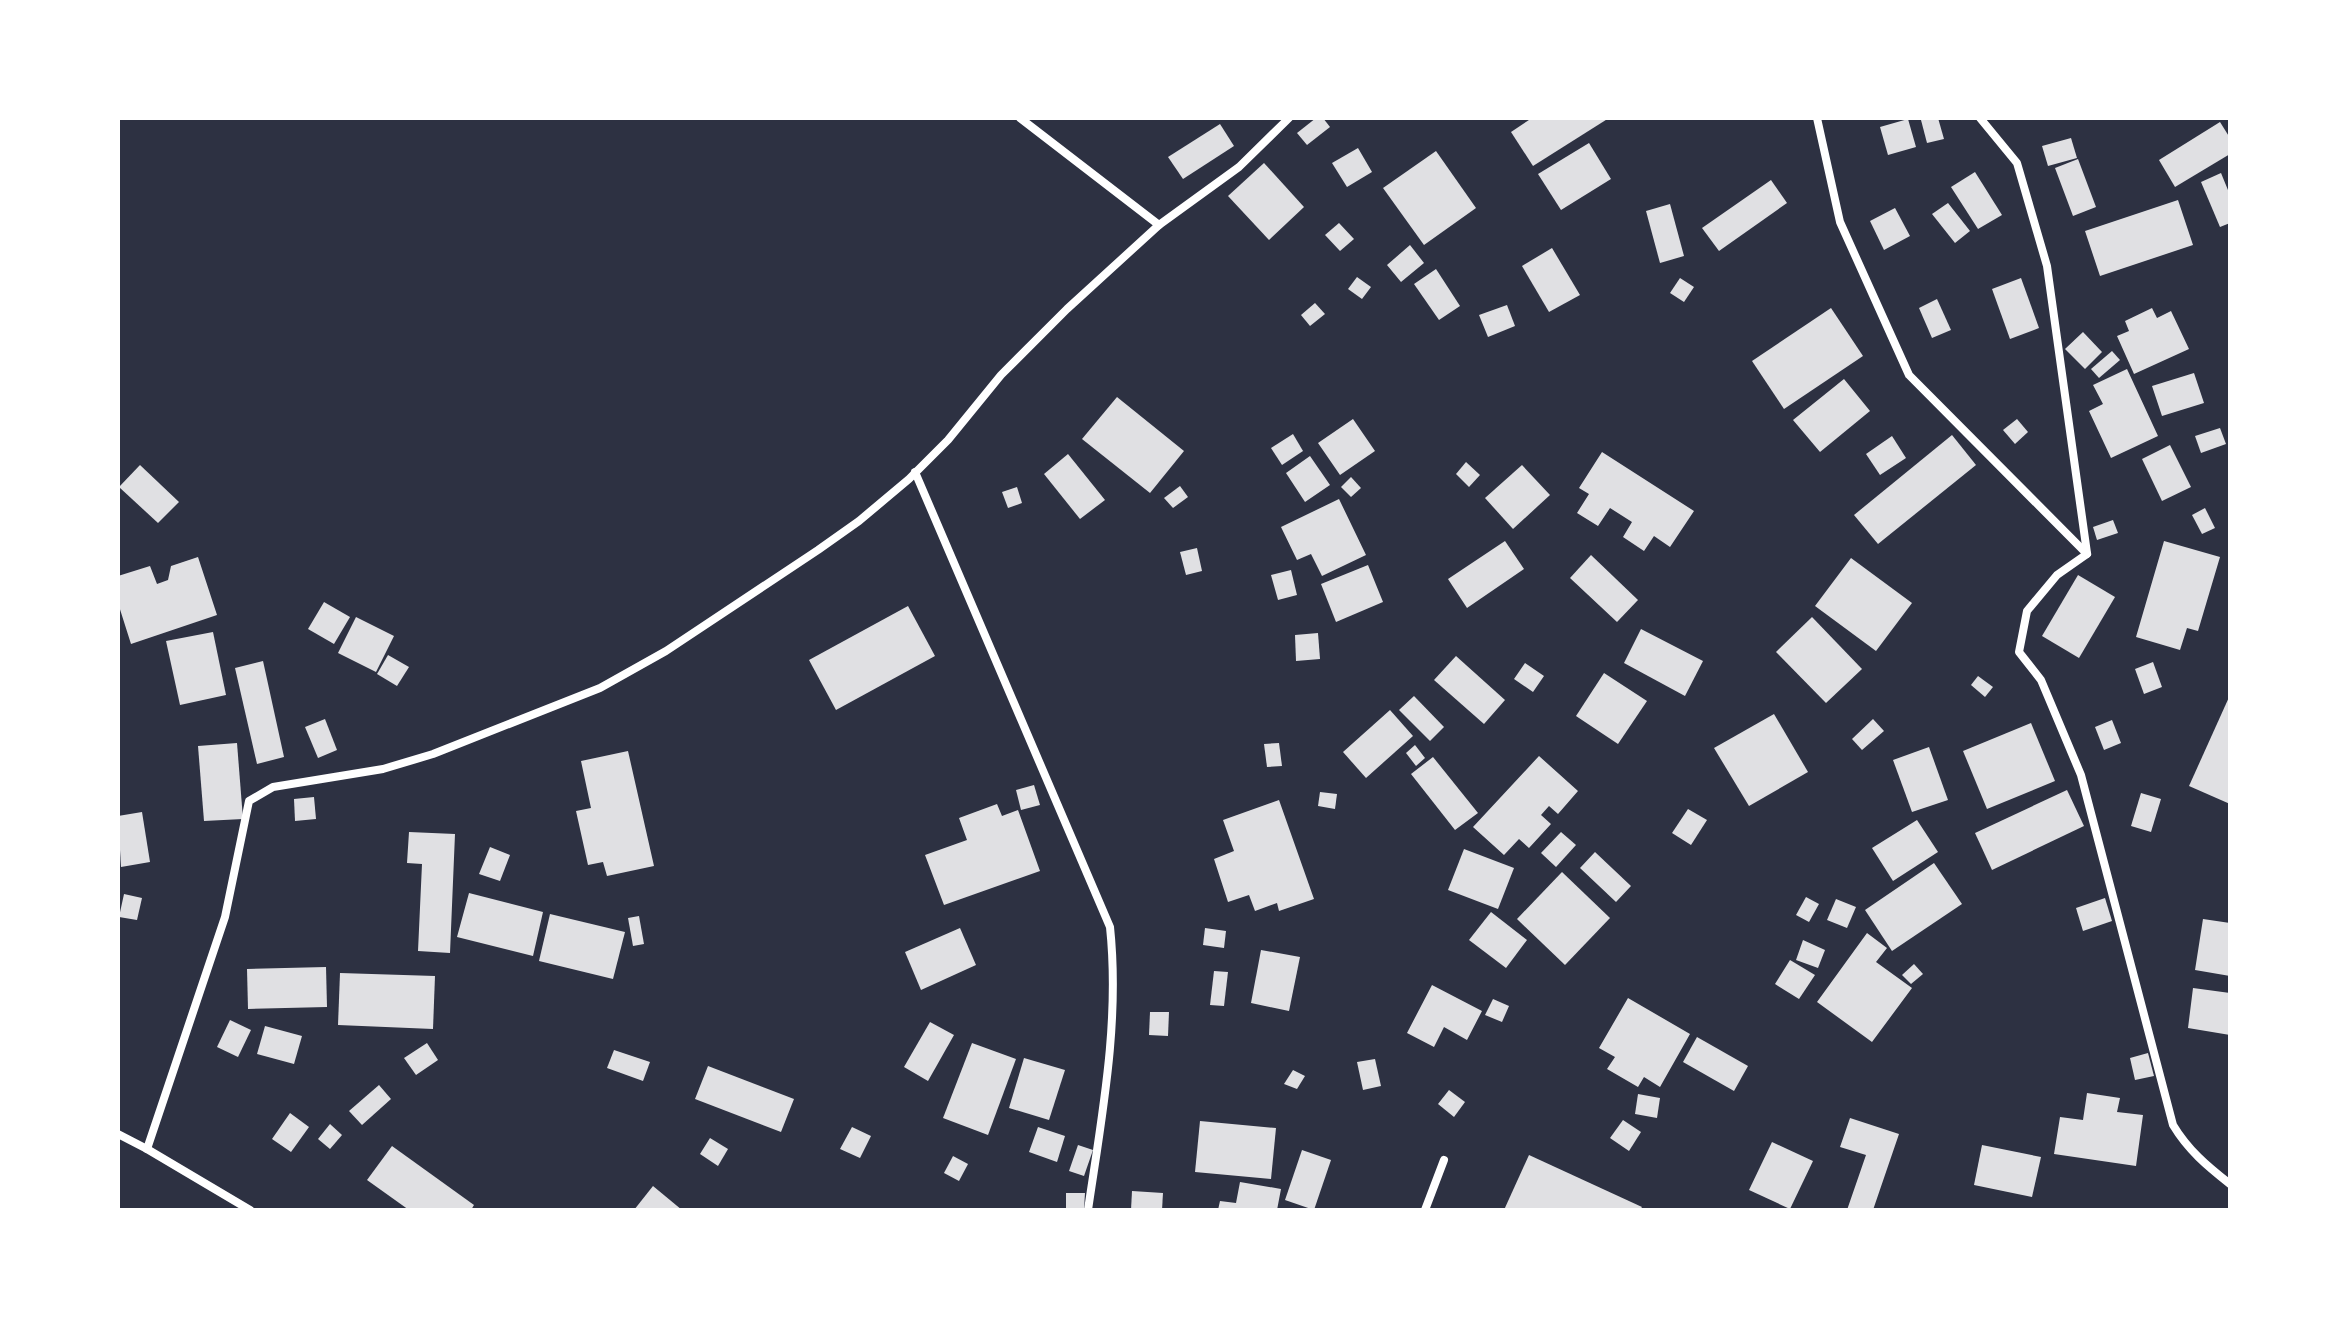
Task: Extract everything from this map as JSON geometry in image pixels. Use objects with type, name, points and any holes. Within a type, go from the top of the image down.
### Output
[{"type":"street","points":[[1020,118],[1159,225]]},
{"type":"street","points":[[147,1149],[225,917],[249,801],[273,787],[383,769],[433,754],[600,688],[666,651],[859,521],[948,440],[1001,375],[1067,309],[1159,225],[1239,167],[1289,118]]},
{"type":"street","points":[[1817,118],[1840,222],[1909,375],[2087,554]]},
{"type":"street","points":[[1980,118],[2017,163],[2047,266],[2087,554]]},
{"type":"street","points":[[915,472],[1110,927],[1114,970],[1112,1048],[1088,1210]]},
{"type":"street","points":[[2087,554],[2057,575],[2027,611],[2019,652],[2041,680],[2081,775],[2173,1125],[2183,1142],[2203,1163],[2230,1184]]},
{"type":"street","points":[[118,1134],[250,1210]]},
{"type":"street","points":[[1425,1210],[1444,1160]]},
{"type":"building","points":[[1316,118],[1323,118],[1330,127],[1307,145],[1297,133]]},
{"type":"building","points":[[1532,118],[1609,118],[1533,166],[1511,132]]},
{"type":"building","points":[[1938,118],[1944,139],[1927,143],[1921,120]]},
{"type":"building","points":[[1908,119],[1916,147],[1888,155],[1880,127]]},
{"type":"building","points":[[2220,122],[2230,138],[2230,154],[2175,187],[2159,160]]},
{"type":"building","points":[[1220,124],[1234,146],[1183,179],[1168,157]]},
{"type":"building","points":[[2071,138],[2077,158],[2048,166],[2042,146]]},
{"type":"building","points":[[1589,143],[1611,179],[1561,210],[1538,174]]},
{"type":"building","points":[[1358,148],[1372,172],[1347,187],[1332,163]]},
{"type":"building","points":[[1436,151],[1476,208],[1424,245],[1383,188]]},
{"type":"building","points":[[2078,159],[2096,207],[2073,216],[2055,168]]},
{"type":"building","points":[[1264,163],[1304,207],[1269,240],[1228,196]]},
{"type":"building","points":[[1975,172],[2002,215],[1978,229],[1951,187]]},
{"type":"building","points":[[2221,173],[2230,195],[2230,223],[2220,227],[2201,182]]},
{"type":"building","points":[[1771,180],[1787,203],[1719,251],[1702,228]]},
{"type":"building","points":[[2178,200],[2193,245],[2100,276],[2085,231]]},
{"type":"building","points":[[1948,203],[1970,231],[1955,243],[1932,214]]},
{"type":"building","points":[[1670,204],[1684,256],[1660,263],[1646,211]]},
{"type":"building","points":[[1895,208],[1910,236],[1884,250],[1870,221]]},
{"type":"building","points":[[1339,223],[1354,239],[1340,251],[1325,235]]},
{"type":"building","points":[[1410,245],[1424,263],[1401,282],[1387,265]]},
{"type":"building","points":[[1552,248],[1580,295],[1549,312],[1522,266]]},
{"type":"building","points":[[1436,269],[1460,306],[1439,320],[1414,284]]},
{"type":"building","points":[[1357,277],[1371,287],[1362,299],[1348,289]]},
{"type":"building","points":[[1680,278],[1694,287],[1684,302],[1670,293]]},
{"type":"building","points":[[2021,278],[2039,328],[2010,339],[1992,289]]},
{"type":"building","points":[[1937,299],[1951,330],[1932,338],[1919,308]]},
{"type":"building","points":[[1315,303],[1325,314],[1310,326],[1301,315]]},
{"type":"building","points":[[1507,305],[1515,326],[1488,337],[1479,315]]},
{"type":"building","points":[[1831,308],[1863,356],[1784,409],[1752,361]]},
{"type":"building","points":[[2152,308],[2157,318],[2171,311],[2189,349],[2134,374],[2117,336],[2129,331],[2125,321]]},
{"type":"building","points":[[2083,332],[2102,352],[2085,369],[2065,349]]},
{"type":"building","points":[[2112,351],[2120,360],[2099,378],[2091,369]]},
{"type":"building","points":[[2127,369],[2158,436],[2111,458],[2089,411],[2103,404],[2093,385]]},
{"type":"building","points":[[2194,373],[2204,403],[2162,416],[2152,386]]},
{"type":"building","points":[[1844,379],[1870,411],[1820,452],[1793,420]]},
{"type":"building","points":[[1117,397],[1184,451],[1150,493],[1082,439]]},
{"type":"building","points":[[1353,419],[1375,451],[1340,475],[1318,443]]},
{"type":"building","points":[[2017,419],[2028,432],[2015,444],[2003,430]]},
{"type":"building","points":[[2220,428],[2226,444],[2201,453],[2195,436]]},
{"type":"building","points":[[1293,434],[1303,451],[1282,465],[1271,448]]},
{"type":"building","points":[[1952,435],[1976,465],[1878,544],[1854,515]]},
{"type":"building","points":[[1892,436],[1906,458],[1880,475],[1866,454]]},
{"type":"building","points":[[2170,445],[2191,487],[2162,501],[2142,459]]},
{"type":"building","points":[[1602,452],[1694,511],[1670,547],[1654,536],[1644,551],[1623,537],[1632,522],[1610,508],[1598,526],[1577,513],[1589,494],[1579,488]]},
{"type":"building","points":[[1068,454],[1105,500],[1080,519],[1044,474]]},
{"type":"building","points":[[1310,456],[1330,485],[1305,502],[1286,473]]},
{"type":"building","points":[[1466,462],[1480,475],[1469,487],[1456,474]]},
{"type":"building","points":[[140,465],[179,502],[158,523],[119,487]]},
{"type":"building","points":[[1522,465],[1550,495],[1513,529],[1485,498]]},
{"type":"building","points":[[1351,477],[1361,488],[1351,497],[1341,487]]},
{"type":"building","points":[[1180,486],[1188,497],[1173,508],[1164,498]]},
{"type":"building","points":[[1017,487],[1022,503],[1008,508],[1002,492]]},
{"type":"building","points":[[1339,499],[1366,555],[1322,576],[1311,554],[1297,560],[1281,527]]},
{"type":"building","points":[[2205,508],[2215,528],[2202,534],[2192,515]]},
{"type":"building","points":[[2113,520],[2118,533],[2097,540],[2093,527]]},
{"type":"building","points":[[1505,541],[1524,569],[1467,608],[1448,579]]},
{"type":"building","points":[[2164,541],[2220,557],[2198,631],[2187,628],[2180,650],[2136,637]]},
{"type":"building","points":[[1197,548],[1202,571],[1186,575],[1180,552]]},
{"type":"building","points":[[1591,555],[1638,600],[1617,622],[1570,578]]},
{"type":"building","points":[[198,557],[217,615],[131,644],[118,603],[118,576],[150,566],[157,584],[168,580],[171,566]]},
{"type":"building","points":[[1851,558],[1912,603],[1876,651],[1815,606]]},
{"type":"building","points":[[1368,565],[1383,602],[1336,622],[1321,584]]},
{"type":"building","points":[[1291,570],[1297,595],[1278,600],[1271,575]]},
{"type":"building","points":[[2078,575],[2115,597],[2079,658],[2042,636]]},
{"type":"building","points":[[324,602],[350,617],[334,644],[308,629]]},
{"type":"building","points":[[908,606],[935,656],[836,710],[809,660]]},
{"type":"building","points":[[356,617],[394,636],[376,672],[338,653]]},
{"type":"building","points":[[1812,617],[1862,669],[1826,703],[1776,652]]},
{"type":"building","points":[[1641,629],[1703,661],[1685,696],[1624,663]]},
{"type":"building","points":[[213,632],[226,695],[180,705],[166,641]]},
{"type":"building","points":[[1318,633],[1320,659],[1296,661],[1295,635]]},
{"type":"building","points":[[388,655],[409,667],[397,686],[377,674]]},
{"type":"building","points":[[1456,656],[1505,700],[1484,724],[1434,680]]},
{"type":"building","points":[[263,661],[284,757],[257,764],[235,668]]},
{"type":"building","points":[[2153,662],[2162,687],[2144,694],[2135,669]]},
{"type":"building","points":[[1525,663],[1544,676],[1533,692],[1514,679]]},
{"type":"building","points":[[1604,673],[1647,701],[1618,744],[1576,716]]},
{"type":"building","points":[[1978,676],[1993,687],[1985,697],[1971,685]]},
{"type":"building","points":[[2230,695],[2230,804],[2189,786]]},
{"type":"building","points":[[1414,696],[1444,727],[1430,741],[1399,710]]},
{"type":"building","points":[[1390,710],[1413,736],[1366,778],[1343,752]]},
{"type":"building","points":[[1774,714],[1808,772],[1749,806],[1714,748]]},
{"type":"building","points":[[325,719],[337,750],[318,758],[305,727]]},
{"type":"building","points":[[1873,719],[1884,731],[1862,750],[1852,739]]},
{"type":"building","points":[[2112,720],[2121,743],[2104,750],[2095,727]]},
{"type":"building","points":[[2031,723],[2055,781],[1987,809],[1963,751]]},
{"type":"building","points":[[237,743],[243,819],[204,821],[198,746]]},
{"type":"building","points":[[1279,743],[1282,766],[1267,767],[1264,744]]},
{"type":"building","points":[[1415,745],[1425,758],[1416,766],[1406,753]]},
{"type":"building","points":[[1929,747],[1948,800],[1912,812],[1893,760]]},
{"type":"building","points":[[628,751],[654,866],[607,876],[603,862],[588,865],[576,811],[591,808],[581,761]]},
{"type":"building","points":[[1539,756],[1578,791],[1558,814],[1549,806],[1541,815],[1551,824],[1529,848],[1519,839],[1504,855],[1473,827]]},
{"type":"building","points":[[1433,757],[1478,813],[1455,830],[1411,774]]},
{"type":"building","points":[[1034,785],[1040,805],[1021,810],[1016,790]]},
{"type":"building","points":[[2067,790],[2084,826],[1992,870],[1975,833]]},
{"type":"building","points":[[1320,792],[1337,794],[1335,809],[1318,806]]},
{"type":"building","points":[[2141,793],[2161,799],[2151,832],[2131,826]]},
{"type":"building","points":[[314,797],[316,819],[295,821],[294,799]]},
{"type":"building","points":[[1279,800],[1314,899],[1279,911],[1277,903],[1255,911],[1249,895],[1228,902],[1214,859],[1234,851],[1223,820]]},
{"type":"building","points":[[997,804],[1002,816],[1018,810],[1040,871],[944,905],[925,855],[967,840],[959,818]]},
{"type":"building","points":[[1688,809],[1707,820],[1691,845],[1672,833]]},
{"type":"building","points":[[142,812],[150,862],[121,867],[118,816]]},
{"type":"building","points":[[1917,820],[1938,852],[1893,881],[1872,848]]},
{"type":"building","points":[[409,832],[455,834],[450,953],[418,951],[422,864],[407,863]]},
{"type":"building","points":[[1561,832],[1576,845],[1556,867],[1541,853]]},
{"type":"building","points":[[490,847],[510,855],[500,881],[479,874]]},
{"type":"building","points":[[1464,849],[1514,868],[1498,909],[1448,890]]},
{"type":"building","points":[[1595,852],[1631,886],[1616,902],[1580,868]]},
{"type":"building","points":[[1934,863],[1962,904],[1892,951],[1865,910]]},
{"type":"building","points":[[1562,872],[1610,918],[1565,965],[1517,919]]},
{"type":"building","points":[[469,893],[543,912],[533,956],[457,937]]},
{"type":"building","points":[[124,894],[142,898],[137,920],[119,917]]},
{"type":"building","points":[[1806,897],[1819,904],[1809,922],[1796,915]]},
{"type":"building","points":[[2105,898],[2112,921],[2083,931],[2076,908]]},
{"type":"building","points":[[1836,899],[1856,907],[1847,928],[1827,920]]},
{"type":"building","points":[[1491,912],[1527,940],[1506,968],[1469,940]]},
{"type":"building","points":[[550,914],[625,932],[613,979],[539,961]]},
{"type":"building","points":[[639,916],[644,944],[633,946],[628,918]]},
{"type":"building","points":[[2203,919],[2230,923],[2230,976],[2195,970]]},
{"type":"building","points":[[960,928],[976,965],[921,990],[905,952]]},
{"type":"building","points":[[1205,928],[1226,931],[1224,948],[1203,945]]},
{"type":"building","points":[[1867,933],[1887,948],[1876,962],[1912,988],[1872,1042],[1817,1002]]},
{"type":"building","points":[[1803,940],[1825,950],[1818,968],[1796,960]]},
{"type":"building","points":[[1261,950],[1300,957],[1289,1011],[1251,1003]]},
{"type":"building","points":[[1790,960],[1815,975],[1799,999],[1775,984]]},
{"type":"building","points":[[1914,964],[1923,974],[1911,984],[1902,975]]},
{"type":"building","points":[[326,967],[327,1007],[248,1009],[247,969]]},
{"type":"building","points":[[1214,971],[1228,972],[1224,1006],[1210,1005]]},
{"type":"building","points":[[340,973],[435,976],[433,1029],[338,1025]]},
{"type":"building","points":[[1432,985],[1482,1011],[1467,1040],[1444,1027],[1434,1047],[1407,1033]]},
{"type":"building","points":[[2193,988],[2230,993],[2230,1035],[2188,1028]]},
{"type":"building","points":[[1628,998],[1690,1034],[1660,1087],[1644,1077],[1638,1087],[1607,1069],[1615,1057],[1599,1048]]},
{"type":"building","points":[[1493,999],[1509,1006],[1502,1022],[1485,1015]]},
{"type":"building","points":[[1150,1012],[1169,1012],[1168,1036],[1149,1035]]},
{"type":"building","points":[[230,1020],[251,1030],[238,1057],[217,1047]]},
{"type":"building","points":[[930,1022],[954,1035],[928,1081],[904,1067]]},
{"type":"building","points":[[265,1026],[302,1036],[294,1064],[257,1054]]},
{"type":"building","points":[[1697,1037],[1748,1066],[1734,1091],[1683,1062]]},
{"type":"building","points":[[427,1043],[438,1060],[416,1075],[404,1058]]},
{"type":"building","points":[[972,1043],[1016,1059],[988,1135],[943,1118]]},
{"type":"building","points":[[614,1050],[650,1062],[643,1081],[607,1068]]},
{"type":"building","points":[[2148,1053],[2154,1076],[2135,1080],[2130,1058]]},
{"type":"building","points":[[1024,1058],[1065,1070],[1049,1120],[1009,1108]]},
{"type":"building","points":[[1375,1059],[1381,1086],[1363,1090],[1357,1062]]},
{"type":"building","points":[[708,1066],[794,1099],[781,1132],[695,1099]]},
{"type":"building","points":[[1293,1070],[1305,1076],[1297,1089],[1284,1084]]},
{"type":"building","points":[[379,1085],[391,1099],[362,1125],[349,1111]]},
{"type":"building","points":[[1449,1090],[1465,1102],[1454,1117],[1438,1104]]},
{"type":"building","points":[[2087,1093],[2120,1098],[2117,1112],[2143,1115],[2136,1166],[2054,1154],[2060,1117],[2083,1120]]},
{"type":"building","points":[[1638,1094],[1660,1098],[1657,1118],[1635,1114]]},
{"type":"building","points":[[290,1113],[309,1127],[291,1152],[272,1139]]},
{"type":"building","points":[[1850,1118],[1899,1134],[1873,1210],[1847,1210],[1866,1155],[1840,1147]]},
{"type":"building","points":[[1623,1120],[1641,1132],[1629,1151],[1610,1138]]},
{"type":"building","points":[[1200,1121],[1276,1128],[1271,1179],[1195,1172]]},
{"type":"building","points":[[330,1124],[342,1135],[330,1149],[318,1139]]},
{"type":"building","points":[[852,1127],[871,1136],[860,1158],[840,1149]]},
{"type":"building","points":[[1038,1127],[1065,1136],[1057,1162],[1029,1152]]},
{"type":"building","points":[[710,1138],[728,1149],[718,1166],[700,1154]]},
{"type":"building","points":[[1772,1142],[1813,1161],[1790,1209],[1749,1190]]},
{"type":"building","points":[[1078,1145],[1093,1150],[1084,1176],[1069,1171]]},
{"type":"building","points":[[1982,1145],[2041,1157],[2032,1197],[1974,1185]]},
{"type":"building","points":[[392,1146],[474,1205],[471,1210],[409,1210],[367,1180]]},
{"type":"building","points":[[1302,1150],[1331,1160],[1314,1210],[1285,1200]]},
{"type":"building","points":[[1529,1155],[1642,1207],[1640,1210],[1504,1210]]},
{"type":"building","points":[[953,1156],[968,1164],[959,1181],[944,1173]]},
{"type":"building","points":[[1240,1182],[1281,1189],[1277,1210],[1218,1210],[1220,1201],[1236,1203]]},
{"type":"building","points":[[653,1186],[682,1210],[634,1210]]},
{"type":"building","points":[[1132,1191],[1163,1193],[1162,1210],[1131,1210]]},
{"type":"building","points":[[1066,1193],[1085,1193],[1084,1210],[1066,1210]]}]
